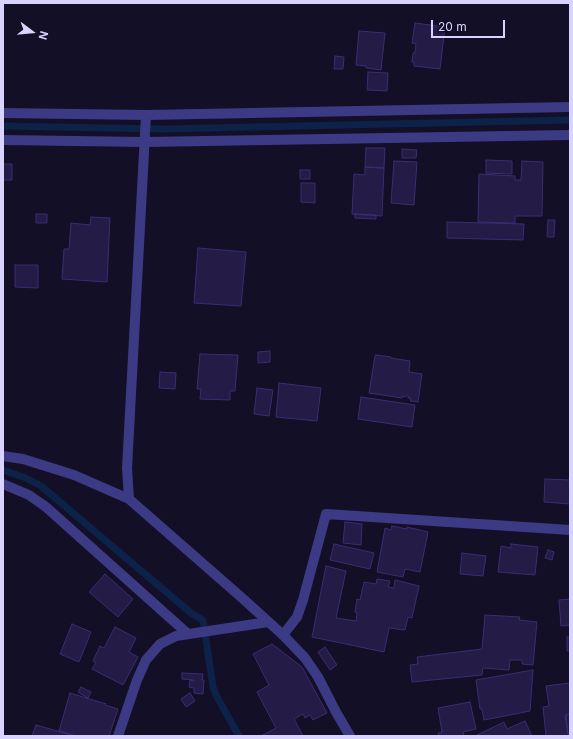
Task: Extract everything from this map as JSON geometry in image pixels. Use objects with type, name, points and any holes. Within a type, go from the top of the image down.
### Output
[{"type":"street","points":[[3,113],[146,115],[570,107]]},
{"type":"street","points":[[129,499],[127,468],[146,115]]},
{"type":"street","points":[[3,140],[145,142],[570,135]]},
{"type":"street","points":[[3,456],[23,459],[74,475],[129,499],[241,597],[283,635],[305,658],[318,677],[350,736]]},
{"type":"street","points":[[3,484],[29,495],[46,507],[190,633]]},
{"type":"street","points":[[283,635],[297,617],[326,514],[570,530]]},
{"type":"street","points":[[118,736],[137,680],[146,660],[160,644],[176,636],[190,633],[268,622]]},
{"type":"building","points":[[415,23],[445,27],[440,69],[414,66],[414,63],[412,62],[416,44],[412,43]]},
{"type":"building","points":[[359,31],[385,33],[381,70],[356,65]]},
{"type":"building","points":[[335,56],[344,57],[343,69],[334,69]]},
{"type":"building","points":[[368,72],[388,73],[387,91],[367,90]]},
{"type":"building","points":[[366,148],[385,148],[384,168],[365,167]]},
{"type":"building","points":[[402,149],[417,150],[416,158],[402,158]]},
{"type":"building","points":[[486,160],[512,161],[512,174],[486,173]]},
{"type":"building","points":[[394,161],[417,162],[414,205],[391,203]]},
{"type":"building","points":[[522,161],[543,162],[542,216],[515,216],[515,223],[478,222],[479,174],[515,176],[515,180],[521,180]]},
{"type":"building","points":[[3,164],[12,164],[12,180],[3,180]]},
{"type":"building","points":[[365,167],[384,168],[382,216],[352,214],[354,174],[365,175]]},
{"type":"building","points":[[300,170],[310,170],[310,179],[300,179]]},
{"type":"building","points":[[301,183],[315,183],[315,203],[301,202]]},
{"type":"building","points":[[36,214],[47,214],[47,223],[36,223]]},
{"type":"building","points":[[355,214],[376,215],[376,219],[355,218]]},
{"type":"building","points":[[91,217],[110,218],[107,282],[62,279],[64,249],[69,249],[71,223],[90,225]]},
{"type":"building","points":[[548,220],[555,220],[554,237],[547,237]]},
{"type":"building","points":[[447,222],[524,224],[523,240],[447,238]]},
{"type":"building","points":[[198,248],[246,252],[241,306],[194,303]]},
{"type":"building","points":[[15,265],[38,265],[38,288],[15,287]]},
{"type":"building","points":[[270,351],[270,362],[258,363],[258,352]]},
{"type":"building","points":[[200,354],[238,355],[235,391],[230,391],[230,400],[200,399],[201,389],[197,389]]},
{"type":"building","points":[[376,355],[410,361],[409,372],[422,374],[418,402],[410,401],[411,398],[408,398],[408,395],[405,397],[403,396],[402,398],[369,393]]},
{"type":"building","points":[[160,372],[176,373],[175,389],[159,388]]},
{"type":"building","points":[[279,383],[321,388],[317,421],[276,417]]},
{"type":"building","points":[[257,388],[273,390],[269,416],[254,414]]},
{"type":"building","points":[[361,397],[415,405],[412,427],[358,419]]},
{"type":"building","points":[[545,479],[570,480],[570,504],[544,502]]},
{"type":"building","points":[[345,522],[362,524],[361,545],[343,543]]},
{"type":"building","points":[[392,526],[407,529],[407,527],[428,532],[420,572],[405,569],[403,577],[377,572],[385,528],[391,530]]},
{"type":"building","points":[[334,544],[374,553],[370,569],[330,560]]},
{"type":"building","points":[[511,544],[538,547],[535,575],[498,572],[501,546],[511,548]]},
{"type":"building","points":[[548,550],[554,552],[552,560],[545,558]]},
{"type":"building","points":[[462,553],[486,556],[483,576],[460,574]]},
{"type":"building","points":[[326,566],[346,571],[336,618],[356,621],[357,613],[355,612],[357,599],[360,600],[364,582],[376,584],[377,579],[390,581],[388,587],[394,588],[395,580],[419,586],[412,618],[408,617],[405,630],[389,628],[384,652],[312,637]]},
{"type":"building","points":[[105,574],[133,599],[118,617],[89,592]]},
{"type":"building","points":[[570,599],[570,625],[561,626],[559,600]]},
{"type":"building","points":[[485,615],[520,617],[519,620],[537,622],[533,665],[522,664],[522,660],[510,660],[509,670],[483,668],[482,675],[412,682],[410,665],[418,664],[417,657],[482,649]]},
{"type":"building","points":[[72,624],[91,632],[79,662],[60,654]]},
{"type":"building","points":[[115,627],[136,638],[129,652],[138,657],[123,685],[92,669],[96,663],[93,661],[100,646],[104,648]]},
{"type":"building","points":[[567,637],[570,637],[570,651],[567,651]]},
{"type":"building","points":[[272,644],[302,667],[327,713],[313,720],[310,715],[305,718],[303,714],[294,719],[303,736],[261,736],[276,728],[257,692],[269,685],[253,654]]},
{"type":"building","points":[[325,647],[337,665],[330,670],[318,652]]},
{"type":"building","points":[[533,670],[530,711],[484,720],[482,709],[480,709],[476,680]]},
{"type":"building","points":[[182,673],[203,674],[203,694],[194,693],[194,688],[189,687],[190,680],[194,680],[182,679]]},
{"type":"building","points":[[570,683],[570,714],[565,715],[568,734],[570,734],[570,736],[546,736],[543,707],[549,706],[546,686]]},
{"type":"building","points":[[81,687],[91,692],[88,698],[78,692]]},
{"type":"building","points":[[70,693],[118,709],[109,736],[76,736],[59,731]]},
{"type":"building","points":[[190,693],[195,701],[186,707],[181,699]]},
{"type":"building","points":[[470,702],[476,729],[463,732],[464,736],[439,736],[438,733],[442,732],[438,708]]},
{"type":"building","points":[[570,714],[570,734],[568,734],[566,715]]},
{"type":"building","points":[[525,721],[532,736],[475,736],[504,722],[507,729]]},
{"type":"building","points":[[36,725],[75,736],[32,736]]},
{"type":"waterway","points":[[3,126],[163,129],[570,120]]},
{"type":"waterway","points":[[3,470],[26,478],[41,486],[191,613],[203,620],[213,687],[239,736]]}]
